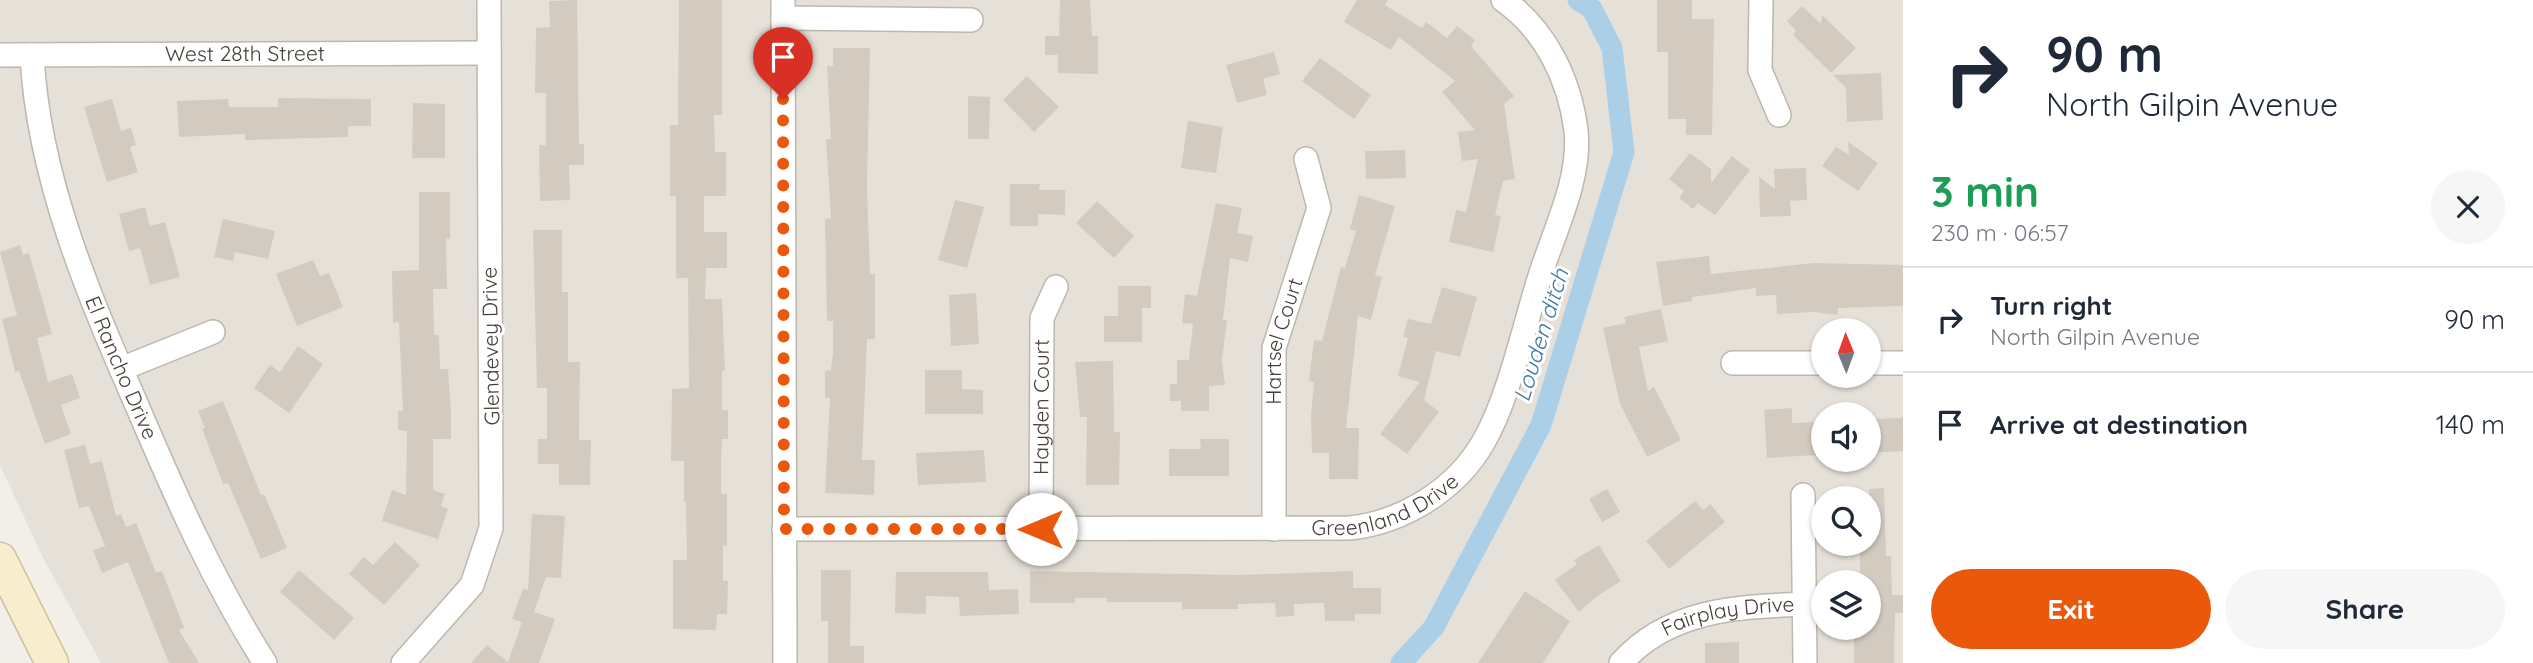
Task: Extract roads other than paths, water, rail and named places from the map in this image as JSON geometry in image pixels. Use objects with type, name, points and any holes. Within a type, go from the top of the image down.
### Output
[{"type":"main road","points":[[0,559],[16,597],[52,663]]},
{"type":"street","name":"Glendevey Drive","points":[[403,663],[472,585],[491,528],[489,0]]},
{"type":"street","name":"Greenland Drive","points":[[784,529],[1350,528],[1391,520],[1437,493],[1458,474],[1484,442],[1507,381],[1567,193],[1575,158],[1576,132],[1560,70],[1530,23],[1503,0]]},
{"type":"street","points":[[1761,0],[1760,70],[1779,115]]},
{"type":"street","points":[[785,663],[783,9],[971,20]]},
{"type":"street","name":"West 28th Street","points":[[0,55],[489,53]]},
{"type":"street","name":"El Rancho Drive","points":[[32,55],[36,109],[78,265],[183,513],[225,600],[265,663]]},
{"type":"street","name":"Hartsel Court","points":[[1274,529],[1274,348],[1319,208],[1306,159]]},
{"type":"street","name":"Hayden Court","points":[[1041,529],[1042,318],[1056,287]]},
{"type":"street","points":[[121,369],[213,332]]},
{"type":"street","points":[[1733,363],[1811,363]]},
{"type":"street","points":[[1881,363],[1903,363]]},
{"type":"street","points":[[1803,495],[1805,663]]},
{"type":"street","name":"Fairplay Drive","points":[[1621,663],[1650,638],[1674,624],[1699,615],[1753,606],[1804,604]]},
{"type":"waterway","name":"Louden ditch","points":[[1401,663],[1434,627],[1541,425],[1624,152],[1612,48],[1592,9],[1578,0]]}]
